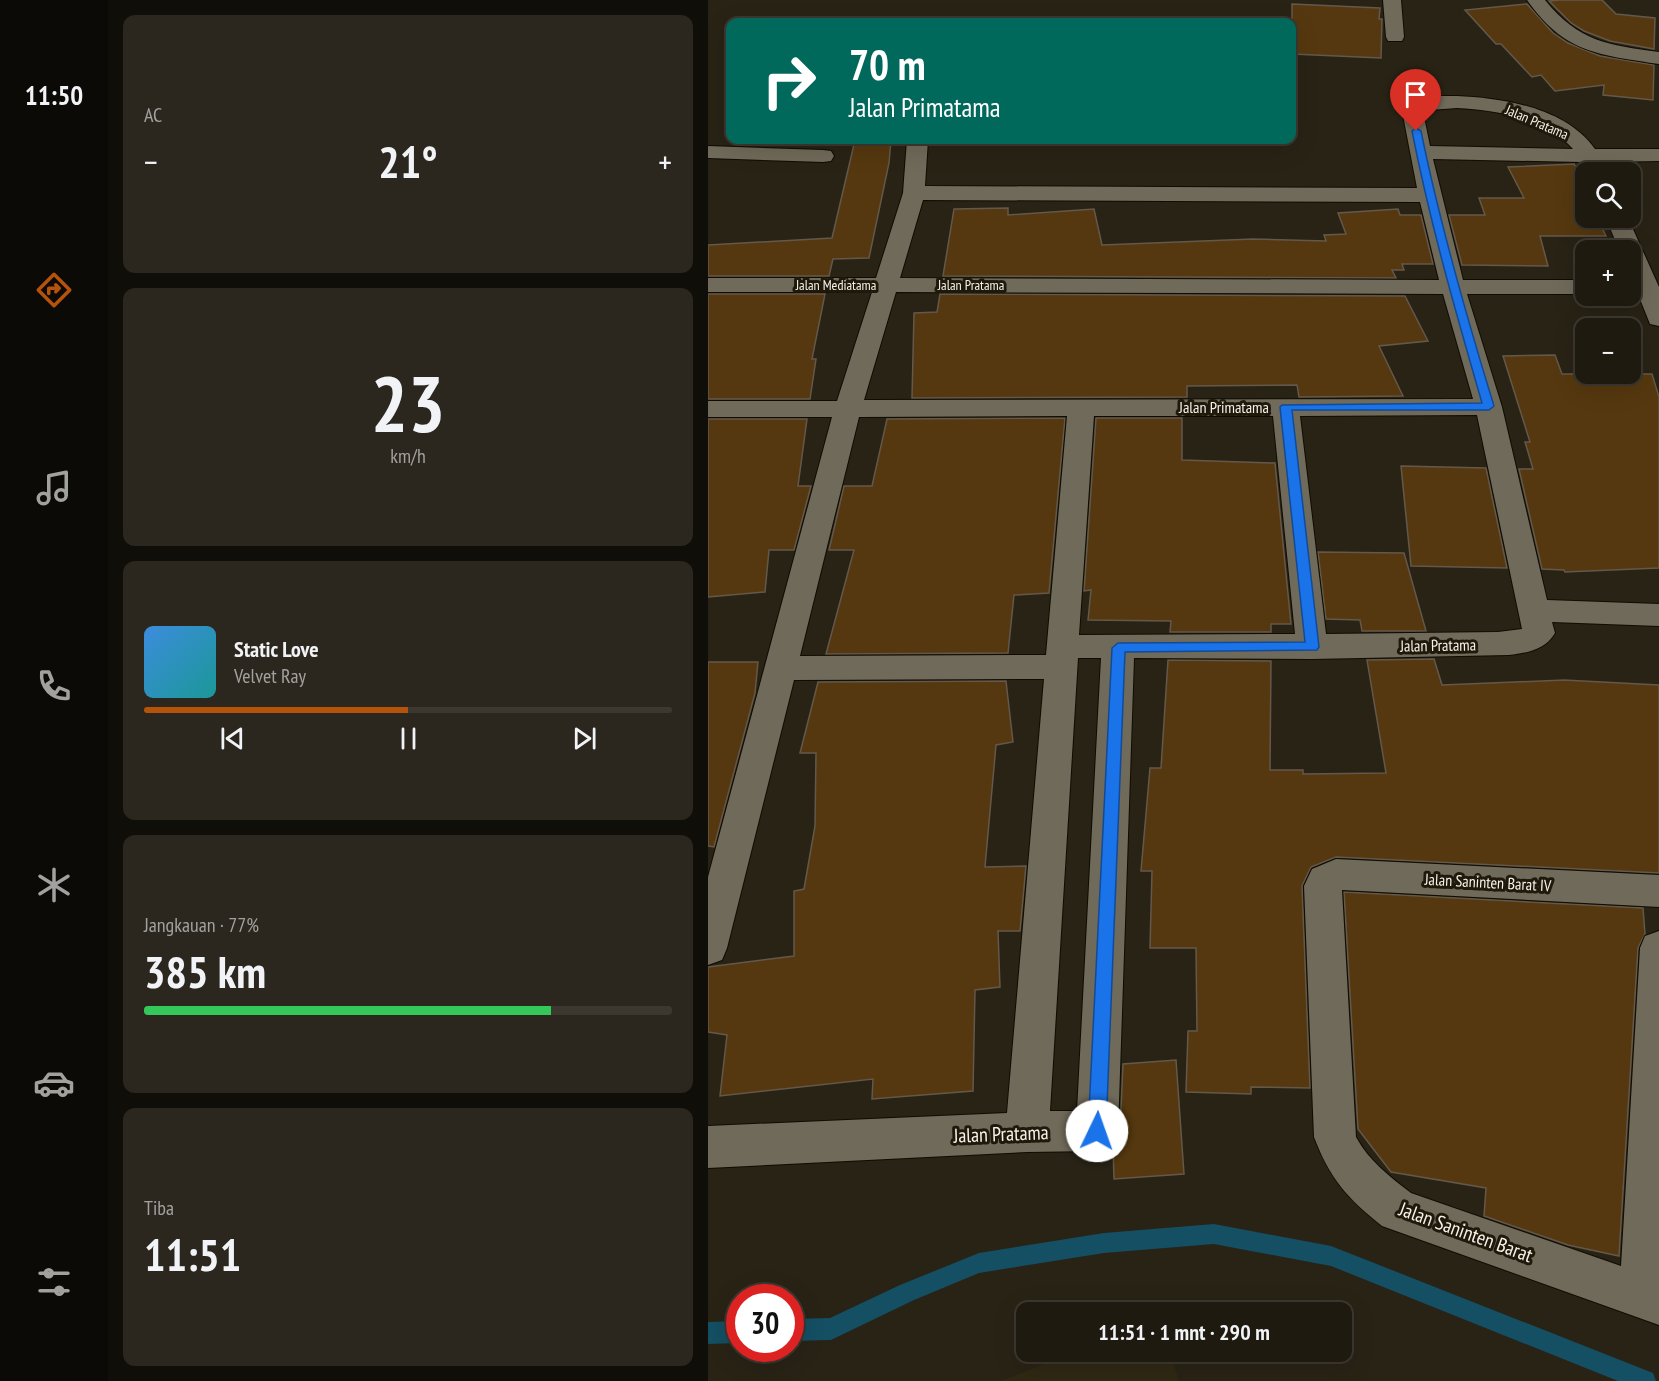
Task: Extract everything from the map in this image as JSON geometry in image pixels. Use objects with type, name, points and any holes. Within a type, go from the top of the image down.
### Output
[{"type":"street","points":[[1392,0],[1395,38]]},
{"type":"street","points":[[1536,0],[1574,39],[1592,48],[1659,58]]},
{"type":"street","name":"Jalan Pratama","points":[[1312,647],[1518,643],[1529,640],[1539,633],[1489,406],[1453,287],[1429,195],[1412,110],[1415,106],[1426,103],[1491,104],[1509,108],[1563,131],[1576,139],[1592,162]]},
{"type":"street","name":"Jalan Mediatama","points":[[708,285],[886,285],[914,193],[918,144]]},
{"type":"street","name":"Jalan Pratama","points":[[1420,152],[1575,163]]},
{"type":"street","points":[[708,153],[823,156]]},
{"type":"street","name":"Jalan Pratama","points":[[1608,162],[1659,155]]},
{"type":"street","points":[[914,193],[1429,195]]},
{"type":"street","points":[[708,948],[848,408],[886,285]]},
{"type":"street","name":"Jalan Pratama","points":[[886,285],[1575,287]]},
{"type":"street","points":[[1641,290],[1659,319]]},
{"type":"street","points":[[1286,407],[1489,406]]},
{"type":"street","name":"Jalan Primatama","points":[[708,409],[1286,407],[1312,647]]},
{"type":"street","points":[[1027,1132],[1081,408]]},
{"type":"street","points":[[1534,610],[1659,615]]},
{"type":"street","points":[[782,668],[1062,657],[1118,648],[1312,647]]},
{"type":"street","name":"Jalan Pratama","points":[[708,1147],[1027,1132],[1097,1131],[1118,648]]},
{"type":"street","name":"Jalan Saninten Barat IV","points":[[1323,886],[1325,880],[1336,874],[1659,891]]},
{"type":"street","name":"Jalan Saninten Barat","points":[[1323,886],[1335,1137],[1342,1159],[1368,1187],[1398,1210],[1651,1299]]},
{"type":"street","points":[[1651,1299],[1659,948]]},
{"type":"shaded area","points":[[1049,1362],[1173,1362],[1179,1381],[1001,1381]]},
{"type":"building","points":[[1602,0],[1616,14],[1655,18],[1654,49],[1610,41],[1584,31],[1571,23],[1549,1]]},
{"type":"building","points":[[1292,4],[1380,8],[1381,58],[1296,54],[1296,18],[1292,18]]},
{"type":"building","points":[[1527,4],[1553,33],[1568,43],[1600,56],[1654,65],[1653,100],[1603,95],[1604,85],[1555,91],[1541,75],[1532,77],[1501,44],[1496,44],[1465,10]]},
{"type":"building","points":[[854,144],[891,144],[889,163],[869,258],[833,259],[829,276],[708,276],[708,245],[832,238]]},
{"type":"building","points":[[1574,164],[1575,228],[1602,228],[1606,236],[1540,236],[1548,266],[1462,265],[1449,215],[1485,215],[1479,198],[1524,198],[1508,167]]},
{"type":"building","points":[[1008,208],[1008,215],[1094,209],[1102,245],[1253,239],[1326,241],[1324,235],[1346,234],[1338,213],[1398,209],[1400,215],[1421,215],[1433,264],[1402,264],[1404,270],[1392,270],[1396,278],[943,276],[954,209]]},
{"type":"building","points":[[708,294],[825,294],[812,359],[816,359],[810,399],[708,399]]},
{"type":"building","points":[[940,294],[1405,296],[1428,341],[1379,346],[1403,396],[1299,397],[1297,385],[1187,386],[1187,397],[912,398],[914,313],[937,312]]},
{"type":"building","points":[[1555,355],[1562,374],[1575,374],[1575,384],[1641,384],[1641,374],[1652,374],[1659,397],[1659,568],[1565,572],[1564,570],[1542,569],[1519,469],[1533,469],[1525,442],[1530,442],[1503,356]]},
{"type":"building","points":[[1065,418],[1049,593],[1014,595],[1008,653],[826,654],[854,550],[829,550],[844,486],[872,486],[887,419]]},
{"type":"building","points":[[1096,418],[1182,418],[1182,460],[1275,463],[1291,624],[1271,624],[1271,632],[1170,632],[1171,621],[1088,620],[1091,590],[1084,591]]},
{"type":"building","points":[[708,419],[807,419],[798,486],[811,486],[794,550],[769,550],[765,592],[708,597]]},
{"type":"building","points":[[1401,466],[1486,468],[1507,568],[1411,566]]},
{"type":"building","points":[[1318,552],[1404,553],[1426,631],[1362,631],[1360,620],[1326,619]]},
{"type":"building","points":[[1434,659],[1442,685],[1564,680],[1659,685],[1659,873],[1336,857],[1311,867],[1302,886],[1310,1088],[1251,1087],[1251,1094],[1186,1092],[1188,1031],[1197,1031],[1196,948],[1150,948],[1152,871],[1141,871],[1150,768],[1161,768],[1168,660],[1271,661],[1270,770],[1303,770],[1303,774],[1386,773],[1367,660]]},
{"type":"building","points":[[708,662],[758,662],[755,693],[714,847],[708,846]]},
{"type":"building","points":[[1006,681],[1013,742],[996,745],[985,867],[1026,866],[1020,931],[998,931],[1000,987],[975,990],[973,1091],[872,1099],[873,1079],[720,1096],[727,1035],[708,1032],[708,967],[794,956],[794,891],[804,889],[815,826],[816,753],[800,753],[818,682]]},
{"type":"building","points":[[1344,892],[1643,908],[1645,934],[1638,948],[1619,1256],[1568,1245],[1484,1216],[1486,1188],[1391,1172],[1358,1129]]},
{"type":"building","points":[[1176,1060],[1184,1174],[1114,1179],[1113,1147],[1120,1131],[1123,1064]]},
{"type":"waterway","points":[[804,1330],[831,1329],[907,1292],[979,1263],[1104,1243],[1214,1234],[1331,1256],[1645,1381]]},
{"type":"waterway","points":[[708,1333],[726,1332]]},
{"type":"route","points":[[1097,1131],[1118,648],[1312,647],[1286,407],[1489,406],[1453,287],[1429,195],[1416,131]]}]
